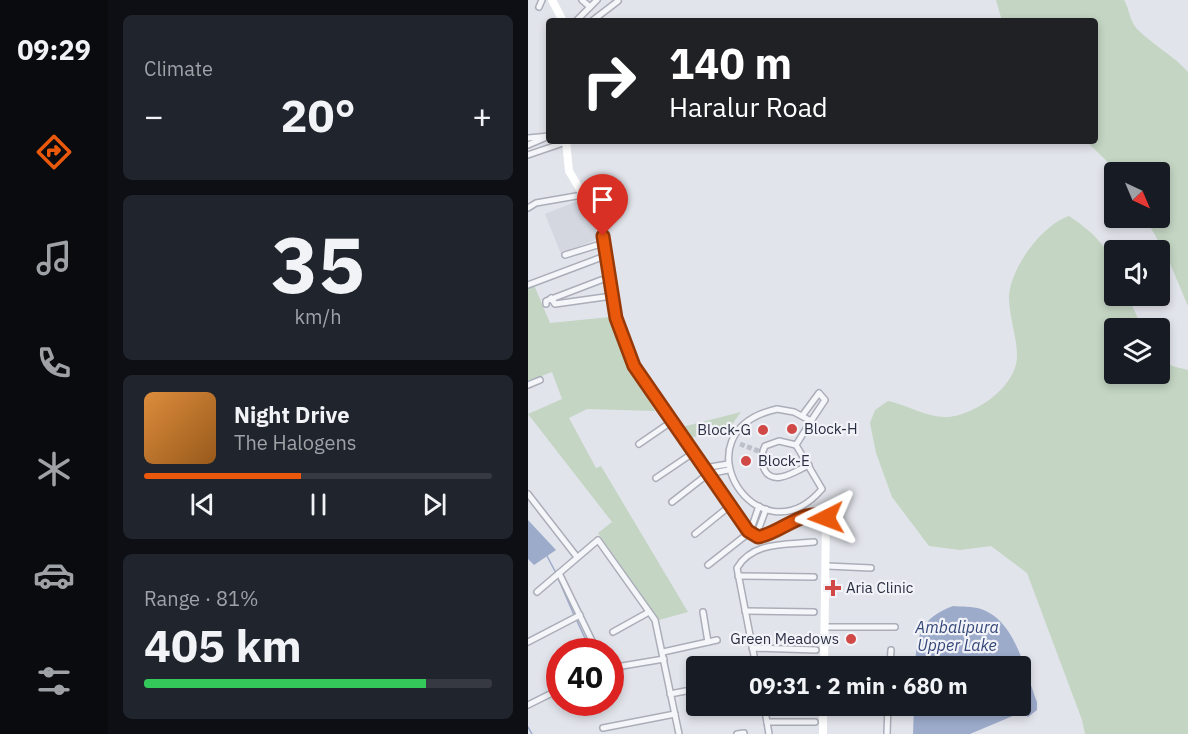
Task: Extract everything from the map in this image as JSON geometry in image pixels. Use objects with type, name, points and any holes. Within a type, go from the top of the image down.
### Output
[{"type":"street","points":[[539,7],[542,0]]},
{"type":"street","points":[[552,0],[561,18]]},
{"type":"street","points":[[582,0],[590,7]]},
{"type":"street","points":[[580,18],[597,0]]},
{"type":"street","points":[[596,18],[618,1]]},
{"type":"street","points":[[528,138],[546,136]]},
{"type":"street","points":[[528,145],[546,137]]},
{"type":"street","points":[[528,155],[560,144]]},
{"type":"street","points":[[566,144],[569,171],[599,223],[616,318],[634,366],[671,422],[753,534],[770,536],[809,514],[820,514],[826,518],[824,656]]},
{"type":"street","points":[[528,208],[536,203],[582,195]]},
{"type":"street","points":[[565,255],[604,243]]},
{"type":"street","points":[[528,285],[605,256]]},
{"type":"street","points":[[546,304],[545,301],[551,298],[601,280]]},
{"type":"street","points":[[551,298],[555,304],[612,296]]},
{"type":"street","points":[[528,385],[540,380]]},
{"type":"street","points":[[796,446],[825,400],[819,393],[802,416]]},
{"type":"street","points":[[809,465],[781,477],[775,477],[763,468],[761,452],[771,443],[785,442],[796,446],[809,465],[822,486],[819,492],[794,508],[779,512],[766,510],[736,488],[728,467],[733,442],[751,418],[764,412],[788,410],[811,421]]},
{"type":"street","points":[[639,444],[671,422]]},
{"type":"street","points":[[733,442],[740,444]]},
{"type":"street","points":[[656,478],[693,453]]},
{"type":"street","points":[[672,502],[706,471],[728,467]]},
{"type":"street","points":[[528,494],[577,558]]},
{"type":"street","points":[[695,534],[731,505]]},
{"type":"street","points":[[753,534],[759,506]]},
{"type":"street","points":[[708,565],[753,534],[766,510]]},
{"type":"street","points":[[537,592],[598,540],[658,628],[679,734]]},
{"type":"street","points":[[754,656],[737,568],[742,558],[756,548],[814,542]]},
{"type":"street","points":[[827,566],[871,568]]},
{"type":"street","points":[[557,574],[589,638]]},
{"type":"street","points":[[738,576],[814,577]]},
{"type":"street","points":[[745,611],[814,612]]},
{"type":"street","points":[[613,632],[649,612]]},
{"type":"street","points":[[702,612],[708,642]]},
{"type":"street","points":[[528,642],[577,617]]},
{"type":"street","points":[[825,627],[895,627]]},
{"type":"street","points":[[663,652],[717,640]]},
{"type":"street","points":[[752,648],[816,650]]},
{"type":"street","points":[[891,650],[891,656]]},
{"type":"street","points":[[624,666],[664,659]]},
{"type":"street","points":[[670,694],[686,691]]},
{"type":"street","points":[[528,705],[546,696]]},
{"type":"street","points":[[603,728],[675,714]]},
{"type":"street","points":[[766,716],[769,734]]},
{"type":"street","points":[[823,716],[823,734]]},
{"type":"street","points":[[887,734],[888,716]]},
{"type":"street","points":[[767,722],[814,722]]},
{"type":"street","points":[[737,734],[744,733]]},
{"type":"shaded area","points":[[582,199],[595,221],[600,238],[561,254],[545,214]]},
{"type":"green space","points":[[996,0],[1124,0],[1137,29],[1188,72],[1188,306],[1170,263],[1170,240],[1158,240],[1151,228],[1170,228],[1170,162],[1108,162],[1089,144],[1098,144],[1098,18],[1001,18]]},
{"type":"green space","points":[[1069,216],[1102,244],[1104,247],[1104,306],[1132,306],[1138,318],[1104,318],[1104,384],[1170,384],[1170,364],[1188,370],[1188,734],[1085,734],[1082,720],[1027,573],[991,546],[960,550],[929,546],[892,497],[876,453],[870,423],[875,410],[888,401],[931,415],[956,416],[992,398],[1010,379],[1017,356],[1009,297],[1015,273],[1038,238]]},
{"type":"green space","points":[[534,285],[550,323],[610,317],[628,365],[655,411],[587,409],[569,418],[596,468],[601,466],[688,612],[659,620],[598,533],[612,522],[528,414],[562,399],[552,372],[528,381],[528,287]]},
{"type":"green space","points":[[741,412],[730,427],[691,438],[682,427]]},
{"type":"water","points":[[528,520],[556,550],[534,565],[528,559]]},
{"type":"water","name":"Ambalipura Upper Lake","points":[[953,606],[970,607],[993,615],[1003,624],[1021,656],[916,656],[919,636],[923,628],[927,622]]},
{"type":"water","name":"Ambalipura Upper Lake","points":[[1031,685],[1037,702],[1037,710],[1031,715]]},
{"type":"water","name":"Ambalipura Upper Lake","points":[[914,716],[1013,716],[970,734],[913,734]]},
{"type":"waterway","points":[[547,556],[556,573]]},
{"type":"waterway","points":[[558,578],[574,615]]},
{"type":"waterway","points":[[576,619],[585,638]]},
{"type":"waterway","points":[[528,727],[532,734]]},
{"type":"tunnel","points":[[740,444],[761,452]]},
{"type":"place","name":"Block-H","points":[[792,429]]},
{"type":"place","name":"Block-G","points":[[763,430]]},
{"type":"place","name":"Block-E","points":[[746,461]]},
{"type":"place","name":"Aria Clinic","points":[[833,588]]},
{"type":"place","name":"Green Meadows","points":[[851,639]]},
{"type":"route","points":[[603,236],[616,318],[634,366],[655,400],[748,531],[758,537],[770,536],[809,514],[820,514],[826,518]]}]
